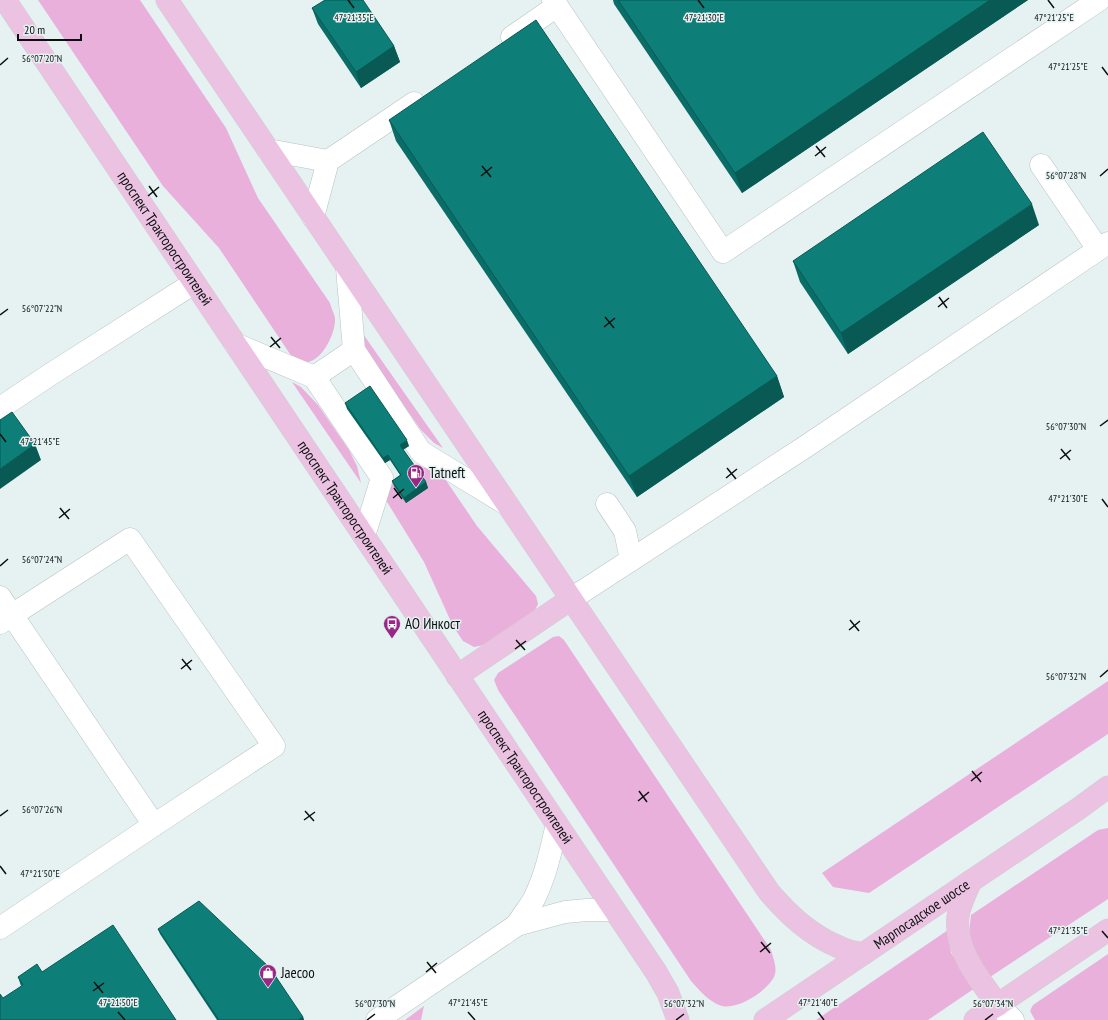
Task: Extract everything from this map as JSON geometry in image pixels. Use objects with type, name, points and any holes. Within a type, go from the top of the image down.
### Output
[{"type":"main road","name":"проспект Тракторостроителей","points":[[5,0],[656,972],[668,993],[678,1020]]},
{"type":"main road","points":[[167,0],[769,892],[792,916],[820,938],[840,948],[863,954]]},
{"type":"main road","points":[[457,676],[571,599]]},
{"type":"main road","name":"Марпосадское шоссе","points":[[765,1020],[1078,809],[1108,787]]},
{"type":"main road","name":"Марпосадское шоссе","points":[[1078,809],[1095,803],[1108,803]]},
{"type":"main road","points":[[971,881],[962,901],[958,916],[958,932],[962,949],[970,965],[998,1005]]},
{"type":"main road","points":[[975,1020],[1108,930]]},
{"type":"lane","points":[[495,48],[555,3],[723,252],[1099,0]]},
{"type":"lane","points":[[313,217],[328,161],[431,92]]},
{"type":"lane","points":[[268,150],[328,161]]},
{"type":"lane","points":[[571,599],[805,448],[1103,246],[1041,165]]},
{"type":"lane","points":[[347,268],[354,350],[421,452],[508,505]]},
{"type":"lane","points":[[0,408],[194,283]]},
{"type":"lane","points":[[235,344],[314,377],[382,478]]},
{"type":"lane","points":[[314,377],[354,350]]},
{"type":"lane","points":[[364,536],[382,478],[421,452]]},
{"type":"lane","points":[[607,504],[625,531],[631,560]]},
{"type":"lane","points":[[0,928],[274,746],[130,539],[4,612],[154,825]]},
{"type":"lane","points":[[517,925],[534,899],[543,878],[550,857],[557,824]]},
{"type":"lane","points":[[377,1020],[517,925],[565,912],[614,910]]},
{"type":"lane","points":[[998,1005],[1013,1020]]},
{"type":"shaded area","points":[[38,0],[140,0],[226,128],[258,198],[330,303],[335,318],[333,332],[325,348],[314,359],[307,362],[300,362],[292,357],[219,248],[163,186]]},
{"type":"shaded area","points":[[356,324],[443,448],[434,443],[421,430],[370,357],[361,340]]},
{"type":"shaded area","points":[[292,382],[301,387],[318,405],[349,450],[357,466],[361,483]]},
{"type":"shaded area","points":[[431,467],[441,473],[477,526],[536,596],[538,604],[534,612],[484,645],[474,647],[463,641],[453,626],[424,562],[384,497],[386,484],[419,468]]},
{"type":"shaded area","points":[[559,636],[564,640],[771,950],[775,967],[774,977],[759,993],[744,1002],[736,1005],[722,1006],[705,996],[691,981],[498,690],[494,680],[498,673],[553,637]]},
{"type":"shaded area","points":[[1108,681],[1108,734],[869,893],[833,887],[822,873]]},
{"type":"shaded area","points":[[1108,828],[1108,899],[990,977],[968,943],[971,915],[1098,830]]},
{"type":"shaded area","points":[[948,930],[951,953],[975,988],[928,1020],[816,1020]]},
{"type":"shaded area","points":[[1108,954],[1108,1020],[1035,1020],[1030,1011],[1033,1005]]},
{"type":"shaded area","points":[[424,1006],[421,1020],[405,1020]]},
{"type":"building","points":[[325,0],[363,0],[394,46],[356,72],[312,8]]},
{"type":"building","points":[[618,0],[990,0],[735,173]]},
{"type":"building","points":[[536,20],[777,376],[629,476],[389,120]]},
{"type":"building","points":[[983,132],[1032,204],[841,333],[793,261]]},
{"type":"building","points":[[370,386],[407,440],[400,445],[426,482],[404,498],[392,481],[401,475],[388,455],[383,458],[345,403]]},
{"type":"building","points":[[12,412],[35,444],[0,469],[0,420]]},
{"type":"building","points":[[199,901],[270,968],[303,1017],[298,1020],[219,1020],[158,929]]},
{"type":"building","points":[[113,925],[176,1020],[0,1020],[0,994],[3,998],[23,985],[18,977],[37,964],[42,972]]},
{"type":"place","name":"Tatneft","points":[[416,488]]},
{"type":"place","name":"АО Инкост","points":[[392,639]]},
{"type":"place","name":"Jaecoo","points":[[268,988]]}]
